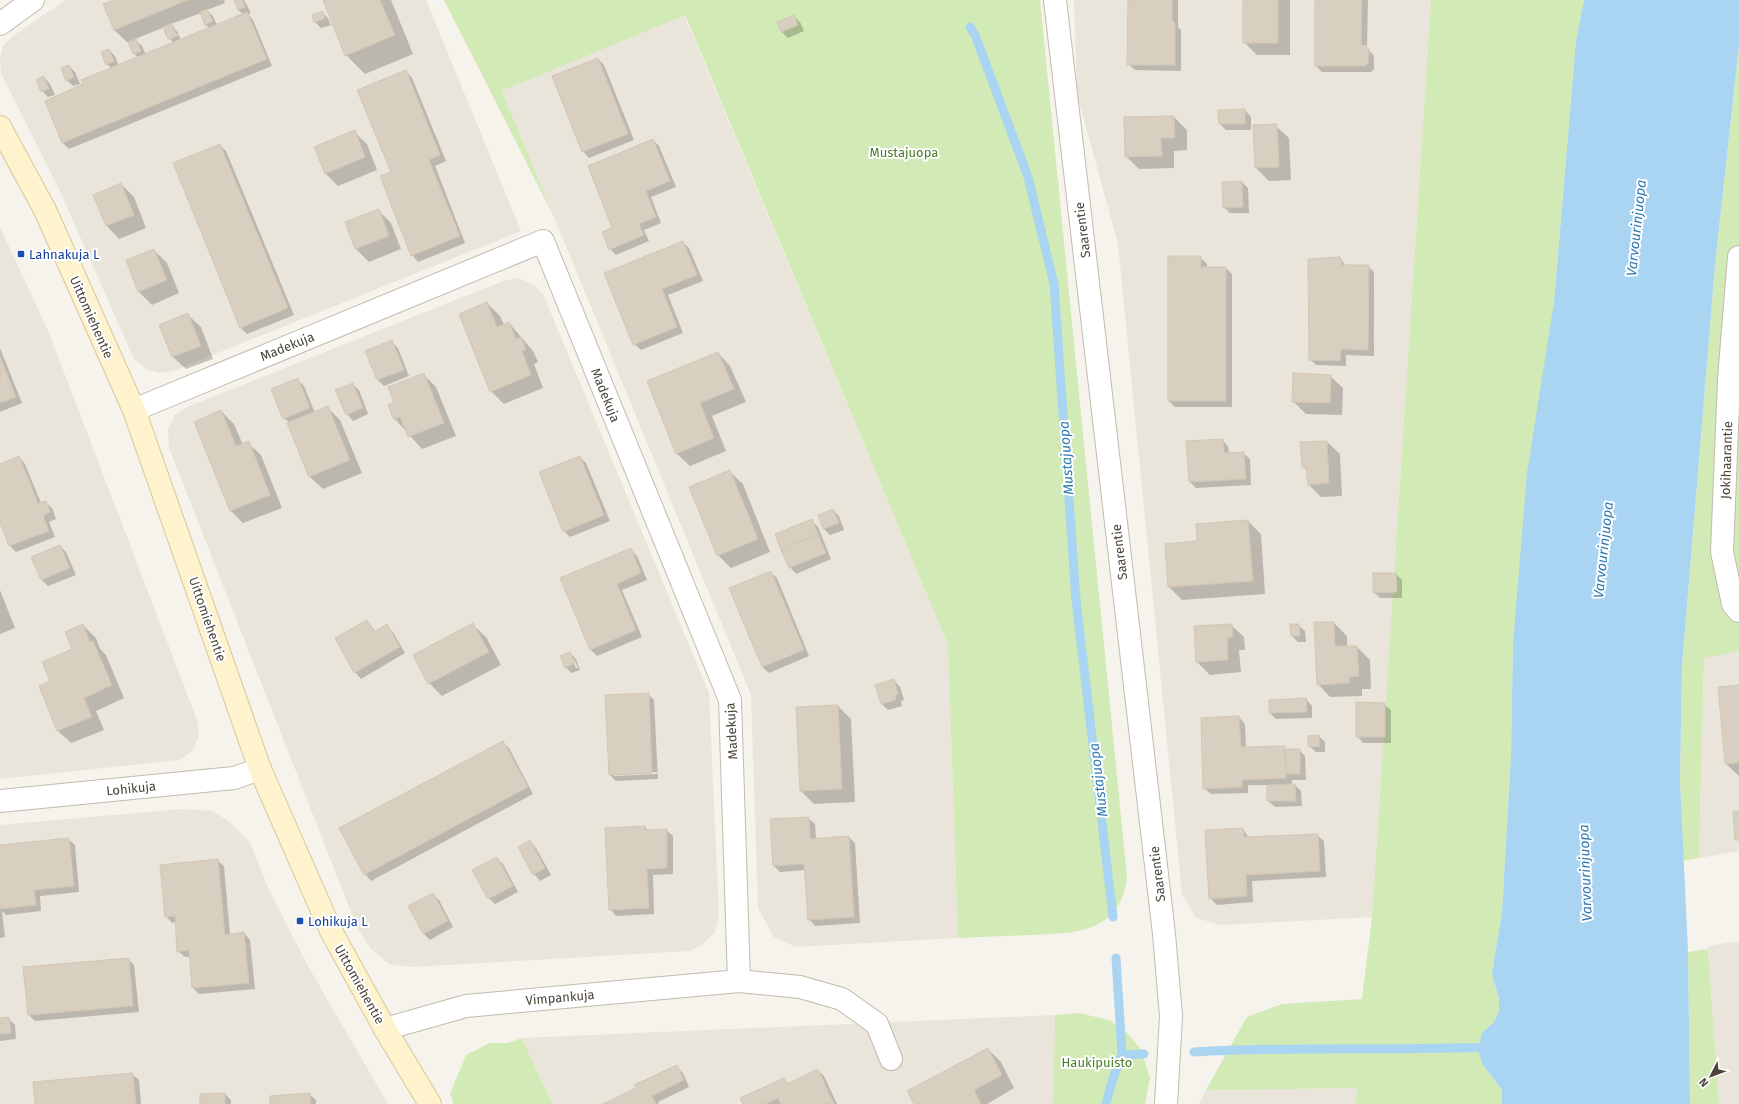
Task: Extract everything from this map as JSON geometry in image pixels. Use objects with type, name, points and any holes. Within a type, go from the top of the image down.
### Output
[{"type":"street","points":[[0,24],[33,0]]},
{"type":"street","name":"Saarentie","points":[[1056,0],[1164,934],[1172,1016],[1166,1104]]},
{"type":"street","name":"Uittomiehentie","points":[[0,127],[45,210],[134,410],[260,769],[331,931],[385,1030],[430,1104]]},
{"type":"street","name":"Madekuja","points":[[134,410],[543,241],[730,700],[739,981]]},
{"type":"street","name":"Jokihaarantie","points":[[1739,257],[1729,379],[1722,552],[1733,604],[1739,611]]},
{"type":"street","name":"Lohikuja","points":[[0,802],[234,778],[260,769]]},
{"type":"street","name":"Vimpankuja","points":[[385,1030],[466,1006],[739,981],[800,986],[842,999],[877,1024],[891,1059]]},
{"type":"shaded area","points":[[65,0],[426,0],[521,231],[173,371],[160,373],[147,370],[134,359],[59,189],[1,73],[0,58],[3,46],[13,36]]},
{"type":"shaded area","points":[[1074,0],[1431,0],[1372,917],[1221,925],[1196,918],[1182,894],[1118,244],[1077,94]]},
{"type":"shaded area","points":[[684,15],[948,645],[958,938],[796,947],[774,937],[758,908],[751,695],[502,91]]},
{"type":"shaded area","points":[[0,227],[49,333],[197,720],[199,736],[192,751],[179,760],[0,779]]},
{"type":"shaded area","points":[[518,278],[533,284],[543,294],[709,693],[719,916],[715,932],[703,944],[690,951],[413,967],[389,964],[371,949],[357,927],[169,448],[168,430],[175,415],[187,407],[503,281]]},
{"type":"shaded area","points":[[1739,651],[1739,851],[1699,858],[1704,657]]},
{"type":"shaded area","points":[[182,809],[213,811],[232,824],[250,842],[268,888],[308,966],[388,1104],[0,1104],[0,825]]},
{"type":"shaded area","points":[[1739,941],[1739,1104],[1719,1104],[1708,946]]},
{"type":"shaded area","points":[[1055,1015],[1053,1104],[552,1104],[522,1038]]},
{"type":"shaded area","points":[[1358,1088],[1356,1104],[1199,1104],[1206,1090]]},
{"type":"green space","name":"Mustajuopa","points":[[444,0],[1040,0],[1127,877],[1125,891],[1122,898],[1115,910],[1106,919],[1084,930],[1058,934],[958,938],[948,645],[685,15],[502,91],[554,217]]},
{"type":"green space","points":[[1431,0],[1584,0],[1576,41],[1554,302],[1513,644],[1511,755],[1502,912],[1492,974],[1499,999],[1499,1010],[1494,1022],[1481,1034],[1479,1054],[1483,1065],[1502,1090],[1502,1104],[1356,1104],[1357,1088],[1206,1090],[1247,1017],[1282,1004],[1362,999],[1372,917]]},
{"type":"green space","points":[[1739,45],[1739,651],[1704,658],[1699,858],[1683,861],[1680,781],[1682,666],[1715,265]]},
{"type":"green space","points":[[1708,949],[1719,1104],[1690,1104],[1688,952]]},
{"type":"green space","name":"Haukipuisto","points":[[1079,1013],[1109,1020],[1127,1033],[1140,1048],[1150,1078],[1145,1104],[1053,1104],[1055,1015]]},
{"type":"green space","points":[[522,1038],[552,1104],[454,1104],[450,1094],[466,1055],[490,1043],[507,1043]]},
{"type":"water","name":"Varvourinjuopa","points":[[1584,0],[1739,0],[1739,45],[1715,265],[1682,666],[1680,781],[1688,952],[1690,1104],[1502,1104],[1502,1090],[1483,1065],[1479,1054],[1481,1034],[1494,1022],[1499,1010],[1499,999],[1492,974],[1502,912],[1511,755],[1513,644],[1527,473],[1554,302],[1576,41]]},
{"type":"building","points":[[114,0],[188,0],[114,30],[103,4]]},
{"type":"building","points":[[234,0],[242,0],[245,7],[238,10]]},
{"type":"building","points":[[323,0],[380,0],[395,35],[345,56]]},
{"type":"building","points":[[1128,0],[1172,0],[1172,20],[1175,23],[1175,65],[1127,65]]},
{"type":"building","points":[[1243,0],[1278,0],[1278,43],[1243,43]]},
{"type":"building","points":[[1315,0],[1362,0],[1361,45],[1365,45],[1369,49],[1368,63],[1365,66],[1315,66]]},
{"type":"building","points":[[207,9],[213,21],[205,25],[200,12]]},
{"type":"building","points":[[323,11],[325,18],[314,23],[312,15]]},
{"type":"building","points":[[247,12],[267,59],[62,143],[45,101],[83,84],[81,80]]},
{"type":"building","points":[[794,15],[798,25],[781,32],[777,22]]},
{"type":"building","points":[[172,23],[177,36],[168,39],[163,27]]},
{"type":"building","points":[[136,39],[141,51],[133,54],[128,42]]},
{"type":"building","points":[[109,49],[114,61],[106,65],[101,52]]},
{"type":"building","points":[[598,58],[628,134],[582,152],[552,76]]},
{"type":"building","points":[[69,65],[74,77],[66,81],[61,68]]},
{"type":"building","points":[[406,70],[440,155],[429,160],[460,236],[411,256],[380,176],[391,172],[357,90]]},
{"type":"building","points":[[44,76],[49,89],[41,92],[36,80]]},
{"type":"building","points":[[1245,109],[1245,124],[1219,124],[1218,110]]},
{"type":"building","points":[[1174,116],[1175,138],[1161,138],[1162,156],[1125,157],[1124,117]]},
{"type":"building","points":[[1277,124],[1279,167],[1255,168],[1253,125]]},
{"type":"building","points":[[355,130],[365,157],[325,174],[314,147]]},
{"type":"building","points":[[653,139],[670,181],[646,191],[656,217],[639,224],[644,235],[609,250],[602,232],[612,228],[588,166]]},
{"type":"building","points":[[220,144],[288,308],[240,328],[173,163]]},
{"type":"building","points":[[1242,181],[1243,207],[1223,208],[1222,182]]},
{"type":"building","points":[[121,183],[134,215],[106,226],[93,195]]},
{"type":"building","points":[[379,209],[389,236],[355,249],[345,222]]},
{"type":"building","points":[[683,241],[697,275],[662,289],[677,327],[633,345],[604,273]]},
{"type":"building","points":[[154,249],[167,280],[138,292],[126,260]]},
{"type":"building","points":[[1168,256],[1201,256],[1201,267],[1226,267],[1226,401],[1168,401]]},
{"type":"building","points":[[1340,257],[1342,265],[1369,265],[1368,350],[1341,349],[1340,361],[1309,360],[1308,259]]},
{"type":"building","points":[[487,302],[497,327],[509,322],[516,339],[521,337],[526,350],[522,351],[531,375],[490,392],[459,314]]},
{"type":"building","points":[[188,313],[201,346],[172,357],[159,325]]},
{"type":"building","points":[[392,340],[404,370],[377,380],[365,351]]},
{"type":"building","points":[[718,352],[734,389],[700,403],[714,438],[676,454],[647,381]]},
{"type":"building","points":[[0,356],[16,397],[0,403]]},
{"type":"building","points":[[424,373],[444,423],[408,437],[400,417],[394,420],[388,405],[394,402],[388,387]]},
{"type":"building","points":[[1293,373],[1331,375],[1330,403],[1292,402]]},
{"type":"building","points":[[298,378],[310,408],[283,419],[271,389]]},
{"type":"building","points":[[353,383],[363,408],[346,415],[335,390]]},
{"type":"building","points":[[328,406],[350,460],[309,477],[287,423]]},
{"type":"building","points":[[221,410],[236,446],[249,441],[270,495],[230,511],[194,422]]},
{"type":"building","points":[[1223,439],[1224,453],[1244,452],[1246,479],[1189,482],[1186,441]]},
{"type":"building","points":[[1327,441],[1329,483],[1308,485],[1306,467],[1302,467],[1300,442]]},
{"type":"building","points":[[19,456],[38,503],[46,501],[50,512],[43,516],[49,531],[9,546],[0,523],[0,464]]},
{"type":"building","points":[[580,456],[604,515],[563,532],[539,472]]},
{"type":"building","points":[[730,470],[758,539],[717,556],[689,487]]},
{"type":"building","points":[[833,509],[839,523],[823,529],[818,515]]},
{"type":"building","points":[[812,519],[818,534],[781,550],[775,534]]},
{"type":"building","points":[[1248,520],[1253,581],[1168,587],[1165,544],[1197,541],[1196,524]]},
{"type":"building","points":[[818,534],[826,553],[789,568],[781,550]]},
{"type":"building","points":[[60,545],[70,568],[41,580],[31,557]]},
{"type":"building","points":[[631,548],[641,573],[617,584],[636,630],[590,650],[560,578]]},
{"type":"building","points":[[771,571],[804,650],[762,667],[729,588]]},
{"type":"building","points":[[1373,573],[1396,573],[1397,592],[1373,593]]},
{"type":"building","points":[[367,620],[374,632],[387,624],[400,647],[354,673],[335,638]]},
{"type":"building","points":[[1314,622],[1334,622],[1335,646],[1357,646],[1359,676],[1349,677],[1350,683],[1317,685]]},
{"type":"building","points":[[473,623],[489,652],[428,684],[413,655]]},
{"type":"building","points":[[83,624],[90,642],[93,641],[112,685],[84,698],[92,717],[57,731],[39,686],[50,681],[42,662],[72,649],[65,632]]},
{"type":"building","points":[[1232,624],[1233,637],[1227,638],[1228,660],[1196,662],[1194,626]]},
{"type":"building","points":[[1290,624],[1299,624],[1300,636],[1291,636]]},
{"type":"building","points":[[570,652],[575,663],[565,668],[560,656]]},
{"type":"building","points":[[894,679],[898,694],[895,695],[896,700],[881,704],[875,685]]},
{"type":"building","points":[[1739,685],[1739,763],[1725,764],[1718,687]]},
{"type":"building","points":[[649,693],[652,773],[609,775],[605,695]]},
{"type":"building","points":[[1306,698],[1307,712],[1269,713],[1269,700]]},
{"type":"building","points":[[1356,702],[1385,703],[1385,737],[1356,737]]},
{"type":"building","points":[[838,705],[842,789],[800,791],[796,707]]},
{"type":"building","points":[[1239,716],[1241,747],[1285,746],[1286,778],[1242,780],[1242,787],[1203,789],[1201,718]]},
{"type":"building","points":[[1319,735],[1320,746],[1308,747],[1308,736]]},
{"type":"building","points":[[503,741],[528,787],[364,875],[339,828]]},
{"type":"building","points":[[1285,749],[1300,749],[1300,774],[1286,774]]},
{"type":"building","points":[[1295,784],[1296,801],[1267,801],[1267,785]]},
{"type":"building","points":[[1733,811],[1739,811],[1739,840],[1735,840]]},
{"type":"building","points":[[809,817],[810,839],[849,836],[854,917],[808,920],[804,864],[773,866],[770,819]]},
{"type":"building","points":[[645,826],[645,830],[667,829],[667,868],[647,869],[649,908],[609,910],[605,828]]},
{"type":"building","points":[[1243,828],[1244,837],[1318,834],[1320,871],[1246,875],[1247,896],[1209,899],[1205,830]]},
{"type":"building","points":[[69,838],[74,886],[34,890],[36,905],[0,909],[0,845]]},
{"type":"building","points":[[530,840],[545,868],[533,875],[518,847]]},
{"type":"building","points":[[497,857],[513,886],[488,899],[472,870]]},
{"type":"building","points":[[218,859],[225,935],[244,932],[249,983],[192,988],[189,950],[177,952],[175,916],[165,917],[160,865]]},
{"type":"building","points":[[433,893],[448,921],[423,934],[408,906]]},
{"type":"building","points":[[129,958],[133,1006],[28,1015],[23,967]]},
{"type":"building","points":[[9,1017],[11,1033],[0,1034],[0,1018]]},
{"type":"building","points":[[988,1048],[1002,1075],[974,1090],[981,1104],[914,1104],[907,1091]]},
{"type":"building","points":[[677,1065],[684,1080],[652,1096],[656,1104],[603,1104],[636,1088],[634,1085]]},
{"type":"building","points":[[818,1069],[834,1104],[781,1104],[778,1098],[766,1104],[743,1104],[740,1098],[784,1078],[787,1084]]},
{"type":"building","points":[[133,1073],[136,1104],[35,1104],[33,1082]]},
{"type":"building","points":[[225,1093],[225,1104],[200,1104],[200,1094]]},
{"type":"building","points":[[310,1093],[311,1104],[270,1104],[270,1096]]},
{"type":"waterway","name":"Mustajuopa","points":[[970,27],[975,35],[1028,177],[1054,284],[1076,600],[1113,917]]},
{"type":"waterway","points":[[1116,958],[1122,1055]]},
{"type":"waterway","points":[[1194,1052],[1268,1049],[1418,1049],[1492,1047]]},
{"type":"waterway","points":[[1106,1104],[1114,1075],[1122,1055],[1144,1054]]},
{"type":"place","name":"Lahnakuja L","points":[[21,254]]},
{"type":"place","name":"Lohikuja L","points":[[300,921]]}]
